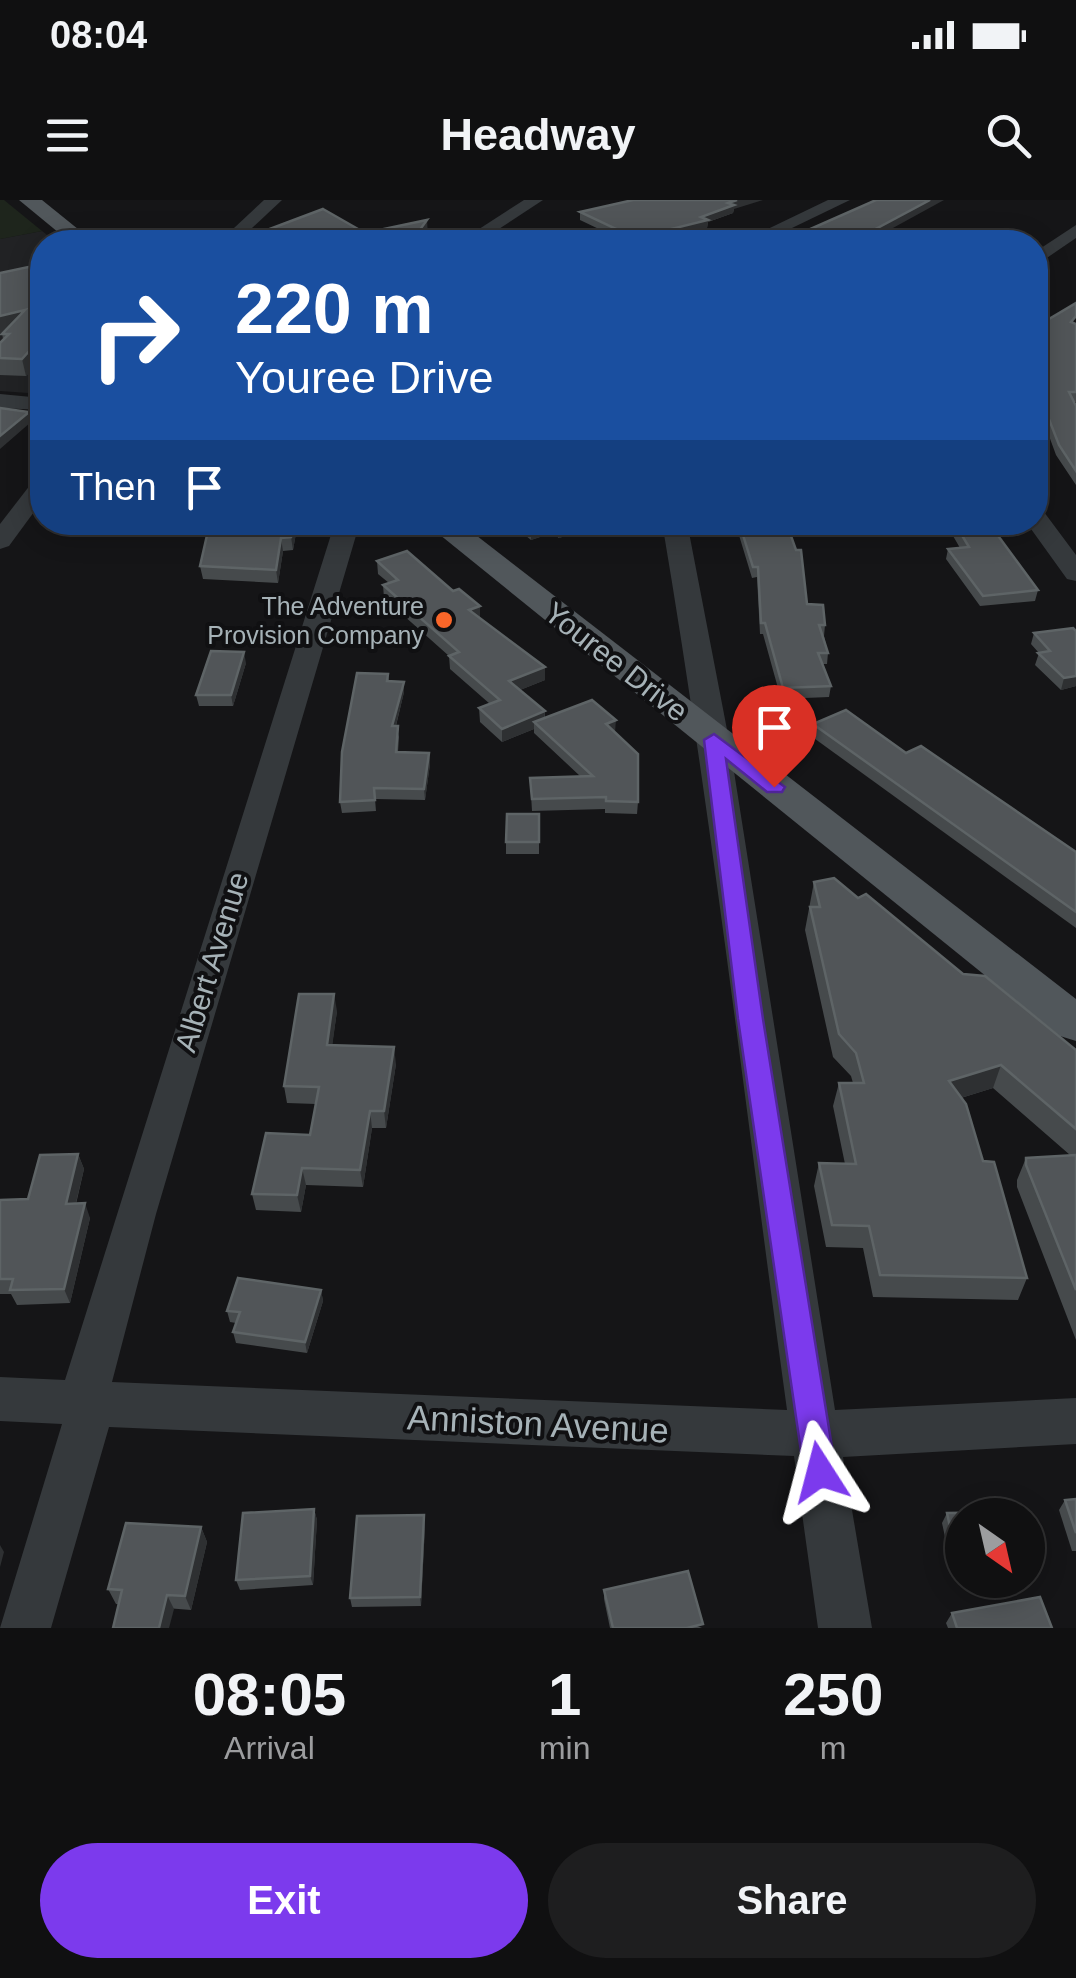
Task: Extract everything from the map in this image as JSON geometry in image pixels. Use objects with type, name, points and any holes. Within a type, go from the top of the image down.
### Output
[{"type":"main road","points":[[29,200],[68,230]]},
{"type":"main road","name":"Youree Drive","points":[[455,535],[1076,1024]]},
{"type":"street","points":[[240,230],[274,200]]},
{"type":"street","points":[[487,230],[535,200]]},
{"type":"street","points":[[776,230],[842,200]]},
{"type":"street","points":[[1048,251],[1076,230]]},
{"type":"street","points":[[0,400],[30,403]]},
{"type":"street","points":[[0,541],[30,501]]},
{"type":"street","name":"Albert Avenue","points":[[24,1628],[170,1099],[344,535]]},
{"type":"street","points":[[676,535],[714,740],[750,1019],[845,1628]]},
{"type":"street","points":[[1048,535],[1076,573]]},
{"type":"street","name":"Anniston Avenue","points":[[0,1399],[646,1430],[814,1433],[1076,1421]]},
{"type":"shaded area","points":[[0,200],[41,230],[30,230],[30,233],[0,239]]},
{"type":"shaded area","points":[[30,233],[30,393],[0,391],[0,239]]},
{"type":"building","points":[[633,200],[737,200],[728,203],[734,205],[701,217],[708,220],[667,230],[618,230],[580,212]]},
{"type":"building","points":[[876,200],[930,200],[874,230],[808,230]]},
{"type":"building","points":[[323,209],[360,230],[267,230]]},
{"type":"building","points":[[427,220],[420,230],[379,230]]},
{"type":"building","points":[[30,269],[30,350],[22,359],[0,358],[0,343],[9,334],[2,334],[25,310],[0,316],[0,273]]},
{"type":"building","points":[[1076,303],[1076,316],[1071,322],[1076,324],[1076,392],[1069,392],[1076,406],[1076,471],[1059,445],[1048,417],[1048,320]]},
{"type":"building","points":[[0,408],[29,412],[0,436]]},
{"type":"building","points":[[207,535],[291,535],[281,538],[276,570],[200,566]]},
{"type":"building","points":[[743,535],[791,535],[796,550],[801,550],[807,604],[823,605],[825,625],[819,625],[828,653],[818,653],[831,686],[783,688],[765,623],[761,623],[758,567],[753,567]]},
{"type":"building","points":[[962,535],[998,535],[1038,590],[983,596],[948,549],[969,547]]},
{"type":"building","points":[[407,551],[453,591],[459,589],[480,606],[469,610],[545,667],[509,681],[545,711],[502,729],[479,708],[500,700],[449,656],[459,652],[383,585],[398,580],[377,561]]},
{"type":"building","points":[[1073,628],[1076,676],[1064,678],[1038,653],[1050,651],[1034,633]]},
{"type":"building","points":[[211,651],[244,652],[231,695],[196,695]]},
{"type":"building","points":[[357,673],[388,674],[387,681],[404,682],[392,726],[398,726],[396,752],[429,753],[424,789],[374,788],[375,800],[340,802],[342,752]]},
{"type":"building","points":[[592,700],[616,720],[606,724],[638,754],[638,802],[606,801],[606,797],[532,799],[530,778],[593,776],[534,722]]},
{"type":"building","points":[[846,710],[906,753],[921,746],[1076,852],[1076,912],[813,724]]},
{"type":"building","points":[[507,814],[539,814],[539,842],[506,842]]},
{"type":"building","points":[[834,878],[858,898],[866,894],[963,974],[985,976],[1076,1050],[1076,1129],[1001,1065],[949,1081],[966,1104],[983,1161],[994,1162],[1027,1278],[880,1275],[869,1226],[832,1225],[819,1163],[856,1164],[839,1083],[864,1083],[856,1053],[839,1034],[810,907],[820,907],[814,882]]},
{"type":"building","points":[[299,994],[334,994],[327,1045],[394,1047],[384,1111],[370,1111],[360,1170],[302,1168],[297,1195],[252,1194],[266,1133],[310,1135],[319,1087],[284,1086]]},
{"type":"building","points":[[78,1154],[66,1204],[85,1203],[64,1289],[10,1290],[13,1279],[0,1279],[0,1200],[28,1199],[40,1155]]},
{"type":"building","points":[[1076,1155],[1076,1290],[1026,1158]]},
{"type":"building","points":[[238,1278],[321,1290],[305,1342],[233,1332],[240,1312],[227,1311]]},
{"type":"building","points":[[1076,1499],[1076,1533],[1065,1500]]},
{"type":"building","points":[[314,1509],[310,1576],[236,1580],[243,1513]]},
{"type":"building","points":[[424,1515],[420,1597],[350,1598],[357,1516]]},
{"type":"building","points":[[126,1523],[201,1527],[185,1596],[167,1595],[159,1628],[113,1628],[122,1590],[108,1589]]},
{"type":"building","points":[[688,1571],[703,1624],[687,1628],[613,1628],[604,1590]]},
{"type":"building","points":[[1040,1598],[1052,1628],[957,1628],[952,1613]]},
{"type":"place","name":"The Adventure Provision Company","points":[[444,620]]},
{"type":"route","points":[[774,787],[714,740],[750,1019],[820,1472]]}]
